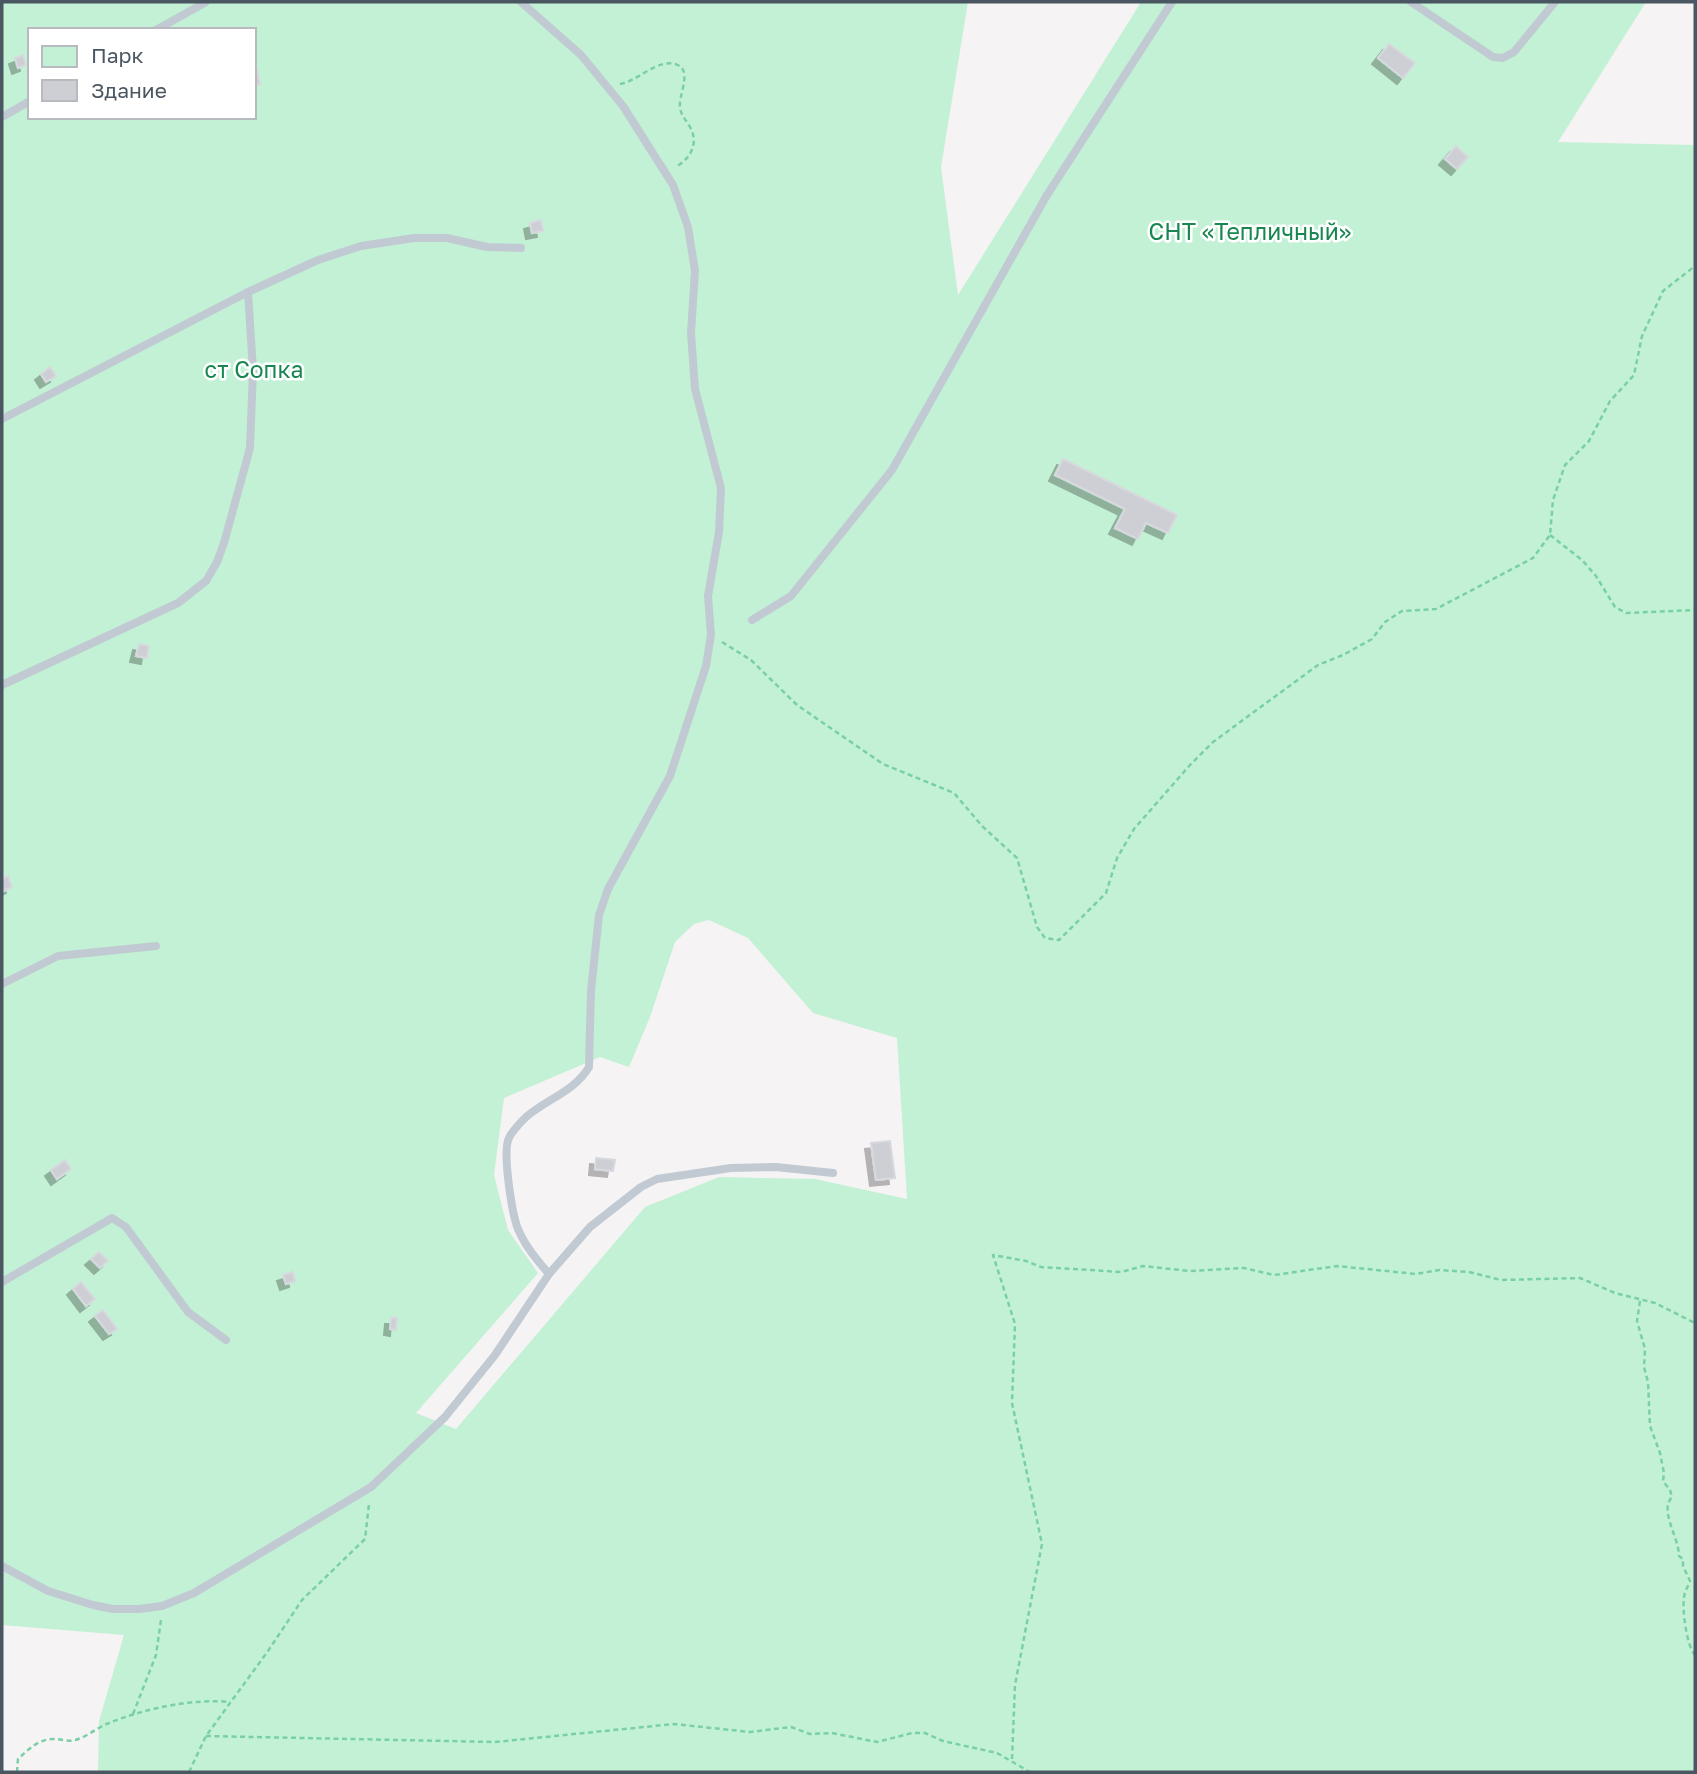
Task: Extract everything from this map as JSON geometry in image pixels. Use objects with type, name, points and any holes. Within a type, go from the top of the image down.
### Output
[{"type":"lane","points":[[160,28],[206,2]]},
{"type":"lane","points":[[521,2],[581,55],[623,106],[668,175],[688,227],[695,271],[691,333],[695,389],[721,488],[719,532],[708,596],[710,635],[706,666],[670,776],[608,889],[599,915],[591,991],[589,1067],[571,1088],[526,1117],[508,1139],[508,1170],[517,1228],[530,1251],[549,1273]]},
{"type":"lane","points":[[752,620],[791,596],[892,470],[1047,195],[1172,2]]},
{"type":"lane","points":[[1411,2],[1493,57],[1503,58],[1514,52],[1555,2]]},
{"type":"lane","points":[[2,117],[28,103]]},
{"type":"lane","points":[[2,419],[248,292],[318,260],[361,246],[414,237],[447,238],[486,247],[521,248]]},
{"type":"lane","points":[[2,685],[178,603],[206,581],[224,543],[250,448],[253,370],[248,292]]},
{"type":"lane","points":[[2,984],[58,956],[156,946]]},
{"type":"lane","points":[[2,1566],[48,1591],[93,1605],[139,1609],[162,1606],[194,1593],[371,1488],[445,1417],[495,1356],[549,1273],[590,1227],[641,1187],[657,1179],[731,1168],[776,1167],[833,1173]]},
{"type":"lane","points":[[2,1282],[112,1218],[126,1227],[188,1312],[226,1340]]},
{"type":"path","points":[[607,86],[627,83],[662,65],[672,63],[680,66],[684,74],[680,108],[695,140],[686,161],[668,175]]},
{"type":"path","points":[[710,635],[751,660],[797,705],[883,764],[954,793],[1017,859],[1037,927],[1045,938],[1059,940],[1106,893],[1117,858],[1134,829],[1189,765],[1213,743],[1318,665],[1372,639],[1385,622],[1402,611],[1436,609],[1533,558],[1549,536],[1553,500],[1565,465],[1589,441],[1610,401],[1634,375],[1642,336],[1663,291],[1695,266]]},
{"type":"path","points":[[1549,536],[1582,560],[1596,576],[1615,607],[1626,613],[1695,610]]},
{"type":"path","points":[[1012,1759],[1015,1685],[1042,1544],[1012,1403],[1015,1324],[993,1255],[1026,1261],[1041,1267],[1121,1272],[1143,1266],[1190,1271],[1236,1267],[1275,1275],[1337,1266],[1416,1274],[1439,1270],[1469,1272],[1501,1280],[1580,1278],[1640,1301],[1655,1303],[1695,1323]]},
{"type":"path","points":[[1640,1301],[1637,1321],[1645,1349],[1644,1367],[1648,1382],[1650,1426],[1660,1453],[1663,1481],[1672,1497],[1668,1504],[1670,1529],[1677,1542],[1679,1556],[1683,1559],[1689,1581],[1683,1600],[1690,1649],[1695,1655]]},
{"type":"path","points":[[189,1772],[206,1736],[302,1600],[365,1539],[371,1488]]},
{"type":"path","points":[[133,1714],[156,1655],[162,1606]]},
{"type":"path","points":[[17,1772],[18,1759],[39,1741],[75,1740],[133,1714],[213,1700],[230,1702]]},
{"type":"path","points":[[206,1736],[495,1742],[674,1724],[750,1732],[792,1727],[810,1734],[832,1733],[877,1742],[912,1733],[925,1733],[943,1741],[997,1753],[1012,1759],[1030,1772]]},
{"type":"green space","points":[[2,2],[968,2],[941,167],[958,295],[1141,2],[1646,2],[1558,142],[1695,145],[1695,1772],[98,1772],[99,1721],[124,1635],[2,1625]],"holes":[[[709,920],[748,938],[813,1013],[897,1038],[907,1199],[815,1179],[719,1177],[645,1207],[456,1429],[416,1413],[538,1273],[508,1230],[494,1175],[504,1098],[600,1057],[629,1067],[650,1017],[675,942],[694,924]]]},
{"type":"building","points":[[1389,44],[1415,63],[1403,78],[1378,58]]},
{"type":"building","points":[[23,55],[26,65],[18,68],[15,58]]},
{"type":"building","points":[[256,66],[260,84],[256,85]]},
{"type":"building","points":[[1456,146],[1468,157],[1457,169],[1445,159]]},
{"type":"building","points":[[541,220],[543,231],[532,233],[530,223]]},
{"type":"building","points":[[50,367],[56,376],[46,382],[41,374]]},
{"type":"building","points":[[1063,459],[1177,515],[1168,533],[1146,523],[1138,539],[1115,528],[1125,509],[1055,475]]},
{"type":"building","points":[[139,644],[149,646],[147,658],[136,656]]},
{"type":"building","points":[[8,876],[12,887],[2,892],[2,879]]},
{"type":"building","points":[[890,1141],[895,1178],[876,1180],[871,1143]]},
{"type":"building","points":[[596,1158],[615,1160],[613,1171],[595,1169]]},
{"type":"building","points":[[65,1160],[71,1169],[57,1179],[51,1170]]},
{"type":"building","points":[[99,1252],[108,1261],[100,1268],[91,1259]]},
{"type":"building","points":[[293,1272],[295,1281],[286,1284],[283,1275]]},
{"type":"building","points":[[81,1282],[95,1299],[86,1306],[73,1289]]},
{"type":"building","points":[[103,1310],[117,1329],[109,1334],[95,1316]]},
{"type":"building","points":[[391,1318],[397,1318],[396,1330],[390,1329]]},
{"type":"park label","name":"СНТ «Тепличный»","points":[[1250,231]]},
{"type":"park label","name":"ст Сопка","points":[[254,369]]}]
